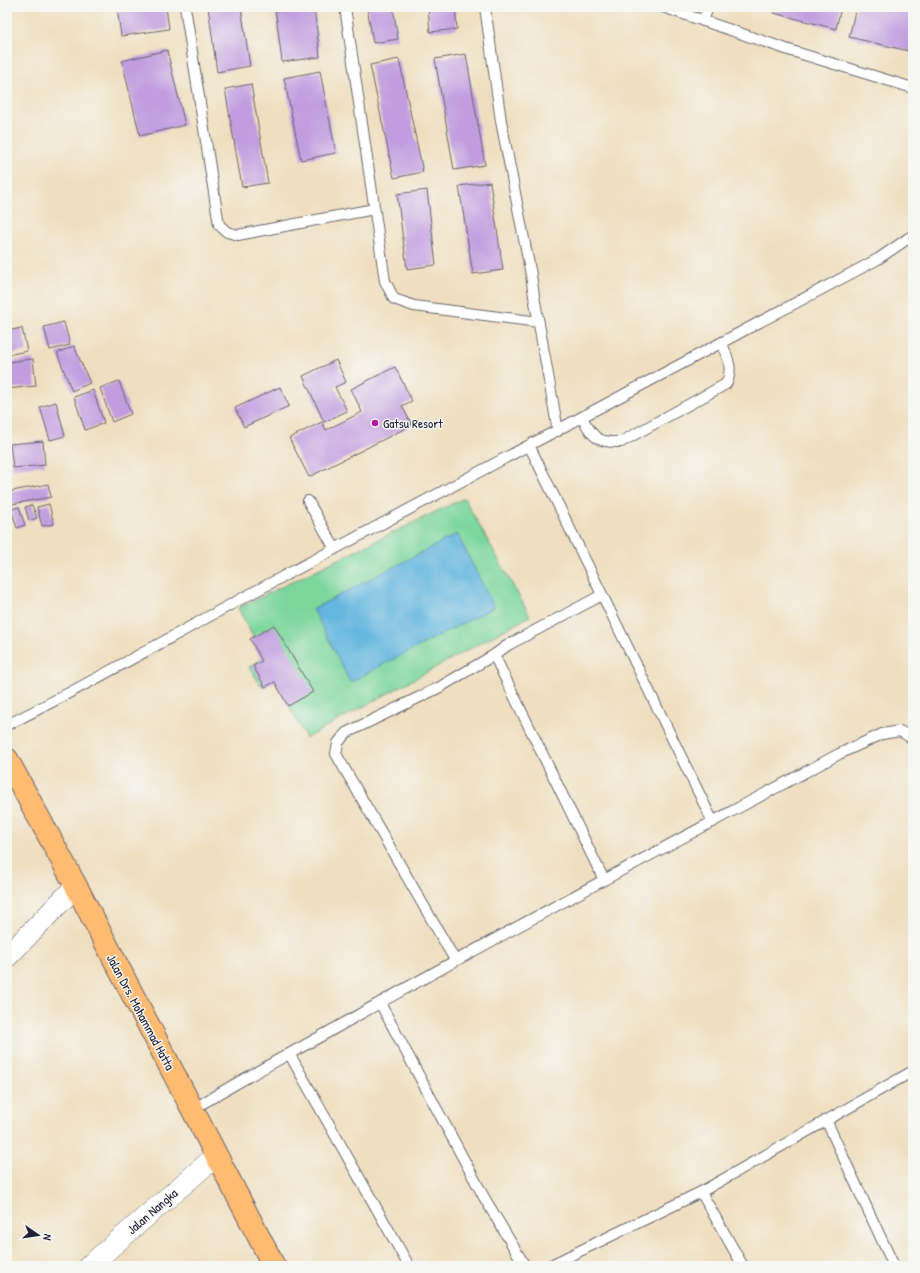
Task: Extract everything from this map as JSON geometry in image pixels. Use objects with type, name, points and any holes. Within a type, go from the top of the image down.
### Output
[{"type":"main road","name":"Jalan Drs. Mohammad Hatta","points":[[7,759],[76,886],[274,1266]]},
{"type":"street","points":[[7,957],[76,886]]},
{"type":"street","name":"Jalan Nangka","points":[[89,1266],[216,1156]]},
{"type":"lane","points":[[184,7],[219,225],[227,232],[238,235],[374,209]]},
{"type":"lane","points":[[345,7],[385,281],[394,299],[414,306],[539,322]]},
{"type":"lane","points":[[485,7],[501,121],[531,275],[558,431]]},
{"type":"lane","points":[[663,7],[792,51],[913,88]]},
{"type":"lane","points":[[703,21],[708,7]]},
{"type":"lane","points":[[7,725],[48,705],[335,549],[530,447],[878,259],[913,235]]},
{"type":"lane","points":[[582,418],[589,430],[598,440],[608,443],[621,442],[726,384],[730,376],[730,366],[722,343]]},
{"type":"lane","points":[[530,447],[713,822]]},
{"type":"lane","points":[[308,501],[335,549]]},
{"type":"lane","points":[[455,960],[336,754],[338,743],[346,733],[440,687],[508,645],[602,594]]},
{"type":"lane","points":[[494,655],[604,880]]},
{"type":"lane","points":[[192,1110],[230,1086],[290,1055],[455,960],[839,754],[882,734],[900,731],[913,739]]},
{"type":"lane","points":[[380,1003],[485,1198],[524,1266]]},
{"type":"lane","points":[[290,1055],[409,1266]]},
{"type":"lane","points":[[549,1266],[701,1192],[913,1071]]},
{"type":"lane","points":[[826,1120],[894,1266]]},
{"type":"lane","points":[[701,1192],[743,1266]]},
{"type":"green space","points":[[464,498],[530,616],[306,738],[275,679],[262,687],[249,667],[264,658],[238,608]]},
{"type":"water","points":[[457,534],[494,607],[350,682],[313,609]]},
{"type":"building","points":[[117,7],[166,7],[169,29],[121,36]]},
{"type":"building","points":[[208,7],[241,7],[250,66],[217,72]]},
{"type":"building","points":[[275,7],[314,7],[320,57],[282,62]]},
{"type":"building","points":[[367,7],[393,7],[398,39],[373,43]]},
{"type":"building","points":[[428,7],[455,7],[457,29],[430,32]]},
{"type":"building","points":[[776,7],[841,7],[836,29],[774,13]]},
{"type":"building","points":[[856,7],[904,7],[913,9],[913,52],[849,37]]},
{"type":"building","points":[[167,50],[185,125],[140,136],[122,61]]},
{"type":"building","points":[[466,54],[485,165],[454,170],[435,59]]},
{"type":"building","points":[[399,59],[423,172],[394,178],[370,65]]},
{"type":"building","points":[[320,71],[336,153],[301,160],[284,78]]},
{"type":"building","points":[[251,84],[268,183],[242,187],[225,89]]},
{"type":"building","points":[[490,182],[503,270],[473,274],[459,186]]},
{"type":"building","points":[[427,190],[436,265],[407,269],[397,194]]},
{"type":"building","points":[[64,322],[70,345],[50,350],[44,327]]},
{"type":"building","points":[[22,328],[27,351],[7,355],[7,331]]},
{"type":"building","points":[[74,346],[90,383],[72,391],[57,353]]},
{"type":"building","points":[[33,359],[36,386],[7,389],[7,362]]},
{"type":"building","points":[[336,360],[346,382],[335,387],[347,411],[324,422],[303,376]]},
{"type":"building","name":"Gatsu Resort","points":[[395,367],[412,401],[402,406],[412,425],[309,477],[289,438],[322,422],[326,430],[362,412],[351,389]]},
{"type":"building","points":[[119,381],[131,414],[112,422],[100,388]]},
{"type":"building","points":[[280,387],[289,406],[244,427],[235,408]]},
{"type":"building","points":[[93,390],[104,423],[85,430],[74,397]]},
{"type":"building","points":[[56,402],[65,436],[50,440],[40,407]]},
{"type":"building","points":[[43,441],[45,465],[13,468],[10,444]]},
{"type":"building","points":[[48,484],[51,497],[7,505],[7,492]]},
{"type":"building","points":[[49,504],[54,524],[42,526],[37,507]]},
{"type":"building","points":[[32,505],[37,518],[29,521],[25,507]]},
{"type":"building","points":[[19,507],[25,525],[17,528],[11,509]]},
{"type":"building","points":[[274,625],[313,692],[288,706],[275,682],[265,687],[253,666],[262,661],[250,639]]},
{"type":"place","name":"Gatsu Resort","points":[[375,423]]}]
